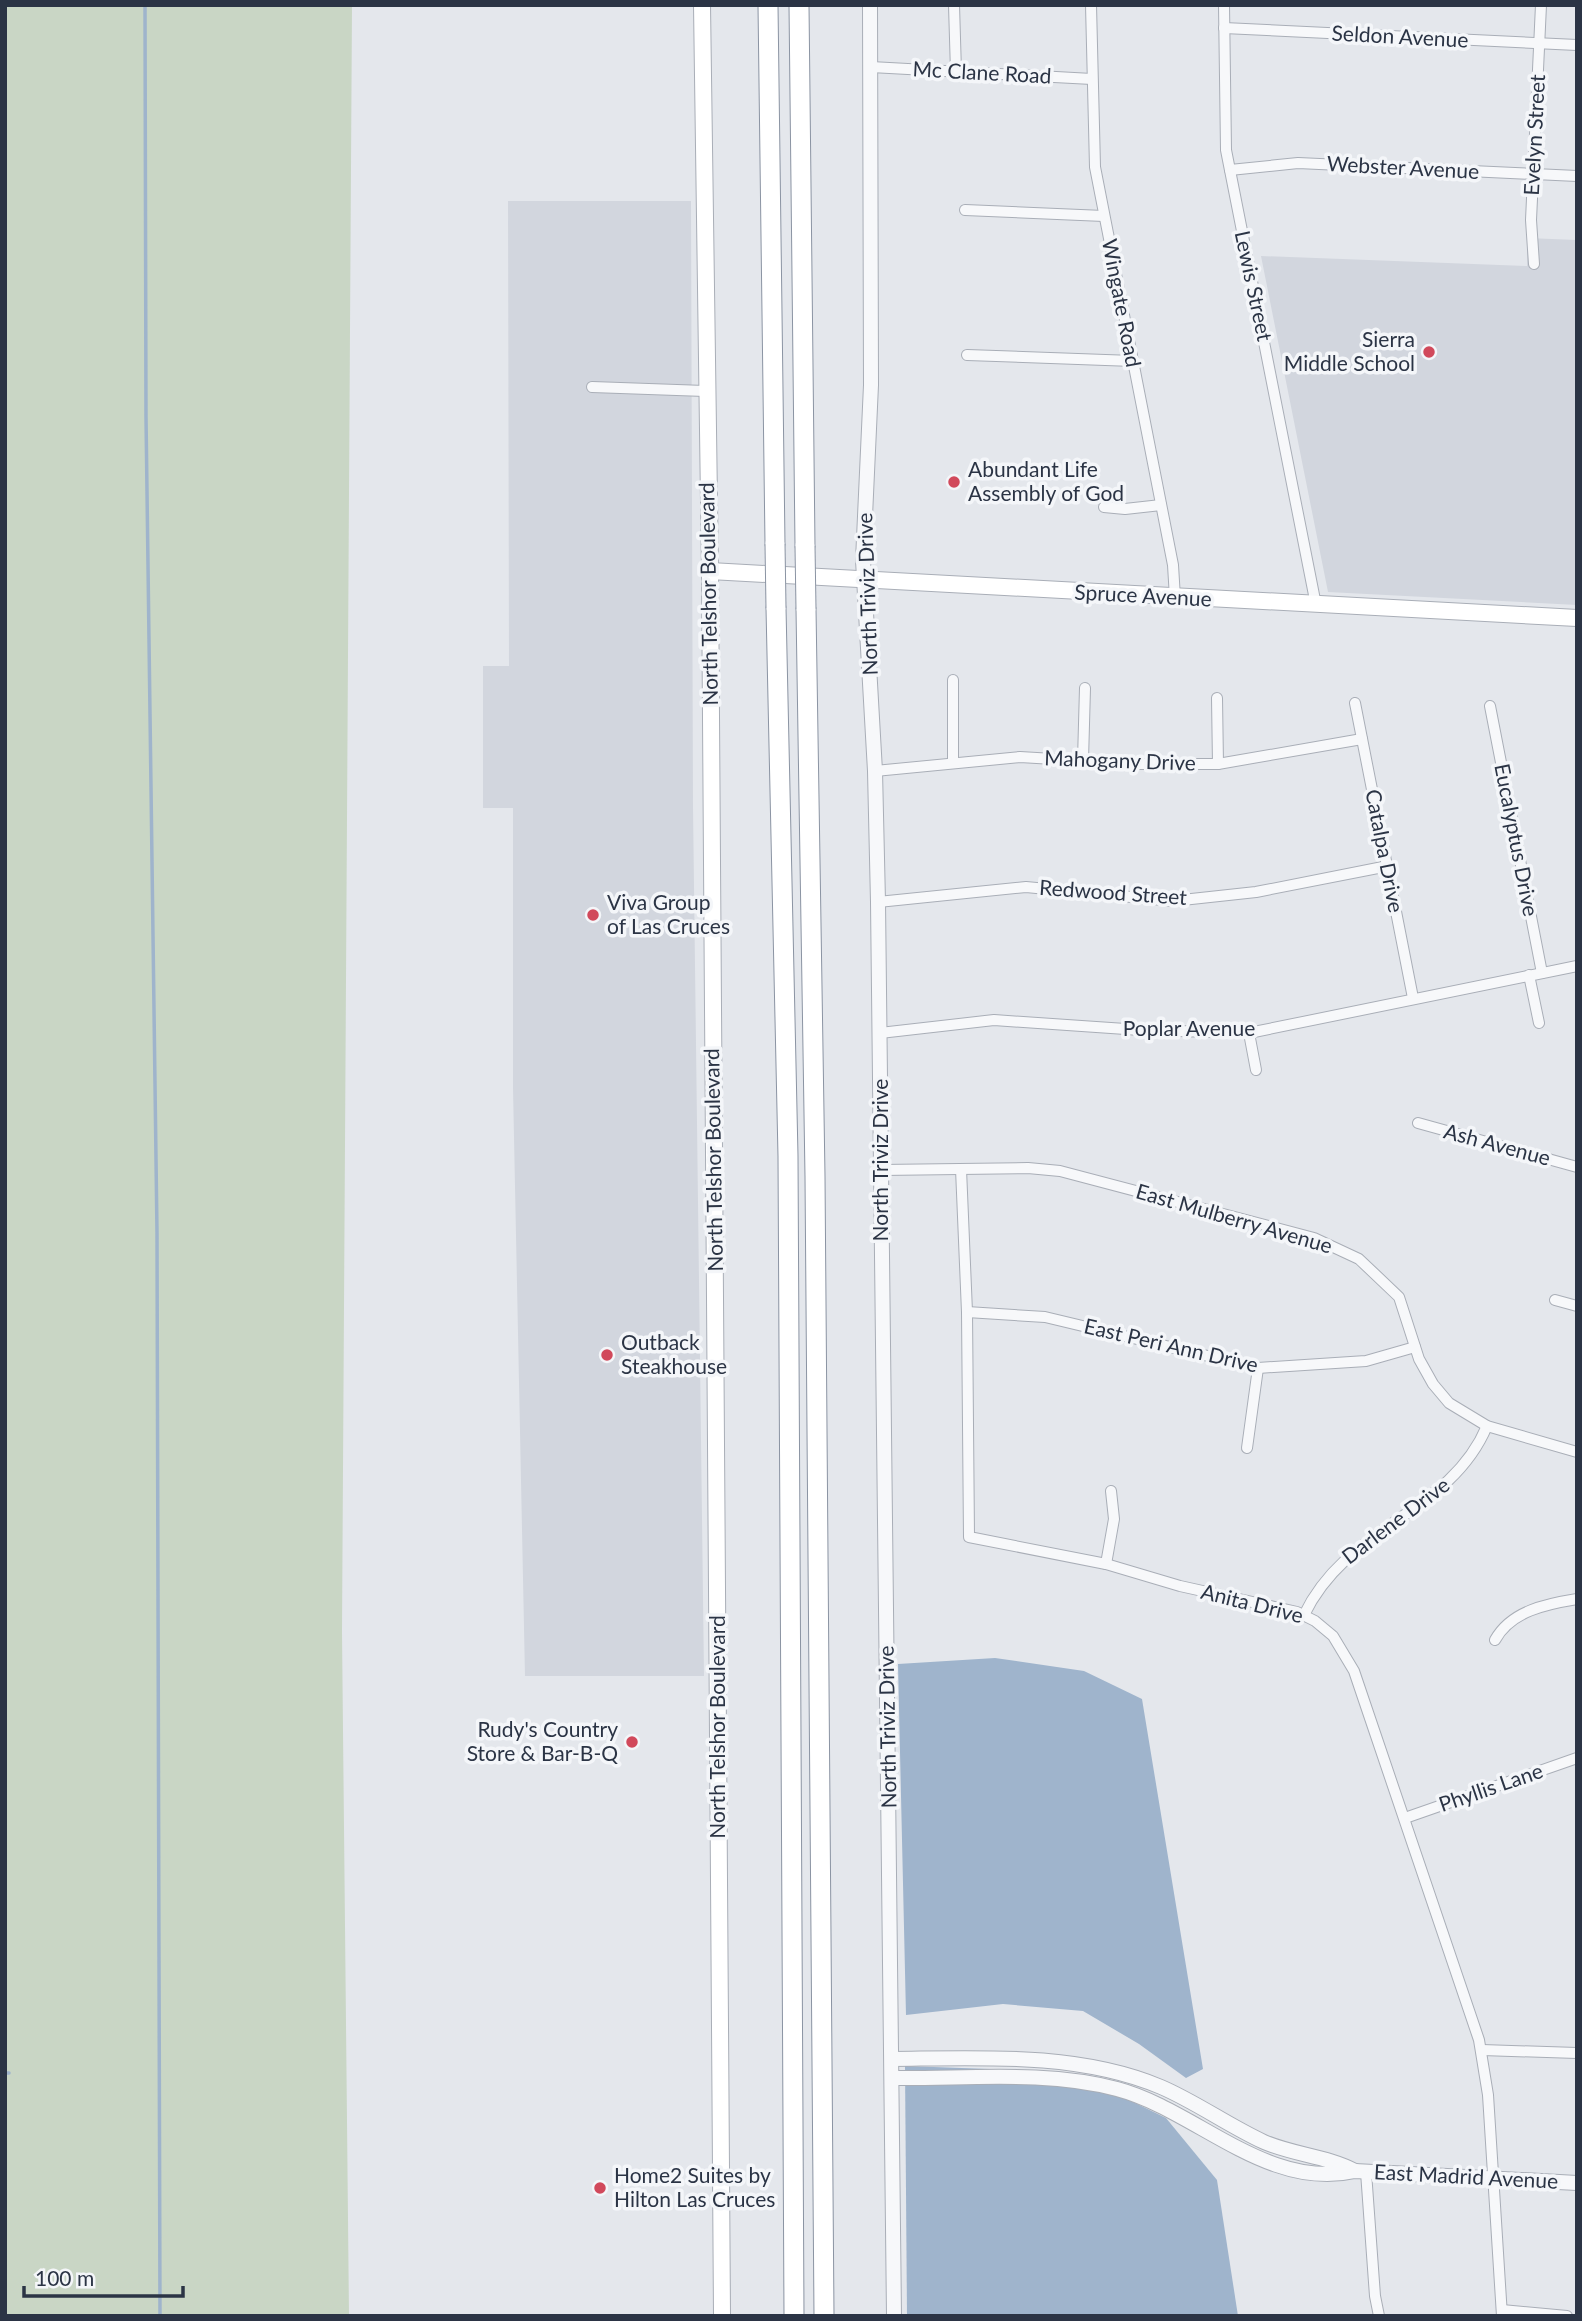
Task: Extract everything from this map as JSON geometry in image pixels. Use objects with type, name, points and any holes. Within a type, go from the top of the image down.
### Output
[{"type":"highway","points":[[768,5],[776,608],[788,1170],[794,2316]]},
{"type":"highway","points":[[799,5],[816,1204],[824,2316]]},
{"type":"main road","name":"North Telshor Boulevard","points":[[702,5],[705,391],[710,571],[722,2316]]},
{"type":"main road","name":"Spruce Avenue","points":[[710,571],[865,582],[1577,618]]},
{"type":"street","name":"North Triviz Drive","points":[[870,5],[871,385],[864,502],[878,902],[894,2316]]},
{"type":"street","points":[[954,5],[956,72]]},
{"type":"street","name":"Wingate Road","points":[[1091,5],[1093,150],[1174,572],[1175,597]]},
{"type":"street","name":"Lewis Street","points":[[1224,5],[1224,127],[1230,170],[1315,605]]},
{"type":"street","name":"Evelyn Street","points":[[1534,264],[1531,231],[1541,5]]},
{"type":"street","name":"Seldon Avenue","points":[[1224,28],[1577,45]]},
{"type":"street","name":"Mc Clane Road","points":[[871,67],[1092,79]]},
{"type":"street","name":"Webster Avenue","points":[[1230,170],[1298,163],[1577,176]]},
{"type":"street","points":[[965,210],[1104,216]]},
{"type":"street","points":[[967,355],[1133,361]]},
{"type":"street","points":[[592,387],[705,391]]},
{"type":"street","points":[[1104,507],[1125,509],[1161,505]]},
{"type":"street","points":[[953,680],[953,762]]},
{"type":"street","points":[[1083,760],[1085,688]]},
{"type":"street","points":[[1217,698],[1218,764]]},
{"type":"street","name":"Catalpa Drive","points":[[1355,703],[1413,998]]},
{"type":"street","name":"Eucalyptus Drive","points":[[1490,706],[1542,973]]},
{"type":"street","name":"Mahogany Drive","points":[[875,771],[1020,757],[1218,764],[1362,739]]},
{"type":"street","name":"Redwood Street","points":[[878,902],[1026,887],[1173,901],[1256,892],[1388,866]]},
{"type":"street","name":"Poplar Avenue","points":[[880,1033],[994,1020],[1140,1030],[1249,1032],[1577,966]]},
{"type":"street","points":[[1530,975],[1539,1023]]},
{"type":"street","points":[[1249,1032],[1255,1070]]},
{"type":"street","name":"Ash Avenue","points":[[1418,1123],[1577,1167]]},
{"type":"street","name":"East Mulberry Avenue","points":[[881,1170],[1028,1168],[1069,1172],[1314,1238],[1359,1259],[1399,1297],[1428,1377],[1443,1397],[1463,1414],[1487,1426],[1577,1452]]},
{"type":"street","name":"Anita Drive","points":[[961,1169],[967,1312],[969,1537],[1105,1564],[1180,1586],[1304,1615],[1333,1636],[1351,1664],[1482,2050],[1487,2083],[1502,2313]]},
{"type":"street","points":[[1555,1300],[1577,1306]]},
{"type":"street","name":"East Peri Ann Drive","points":[[967,1312],[1045,1317],[1258,1368],[1366,1362],[1415,1347]]},
{"type":"street","points":[[1247,1448],[1258,1368]]},
{"type":"street","name":"Darlene Drive","points":[[1304,1615],[1326,1576],[1349,1554],[1443,1487],[1462,1469],[1487,1426]]},
{"type":"street","points":[[1105,1564],[1114,1519],[1111,1491]]},
{"type":"street","points":[[1495,1640],[1507,1623],[1521,1614],[1577,1599]]},
{"type":"street","name":"Phyllis Lane","points":[[1405,1818],[1577,1758]]},
{"type":"street","points":[[1482,2050],[1577,2053]]},
{"type":"street","name":"East Madrid Avenue","points":[[892,2059],[1041,2062],[1082,2065],[1122,2074],[1162,2087],[1266,2143],[1360,2172]]},
{"type":"street","name":"East Madrid Avenue","points":[[893,2078],[1078,2080],[1119,2090],[1162,2105],[1258,2158],[1298,2170],[1337,2175],[1360,2172],[1577,2183]]},
{"type":"street","points":[[1360,2172],[1379,2316]]},
{"type":"street","points":[[1502,2313],[1567,2316]]},
{"type":"shaded area","points":[[508,201],[691,201],[693,807],[704,1676],[525,1676],[513,1088],[513,808],[483,808],[483,666],[509,666]]},
{"type":"shaded area","name":"Sierra Middle School","points":[[1527,238],[1577,240],[1577,605],[1328,592],[1261,256],[1527,266]]},
{"type":"green space","points":[[5,5],[352,5],[342,1632],[349,2316],[5,2316]]},
{"type":"water","points":[[995,1658],[1084,1671],[1142,1699],[1203,2069],[1186,2078],[1139,2044],[1083,2011],[1003,2004],[906,2015],[898,1664]]},
{"type":"water","points":[[905,2066],[990,2069],[1086,2079],[1166,2118],[1217,2180],[1238,2316],[907,2316]]},
{"type":"waterway","points":[[145,5],[146,417],[157,1232],[160,2316]]},
{"type":"place","name":"Sierra Middle School","points":[[1429,352]]},
{"type":"place","name":"Abundant Life Assembly of God","points":[[954,482]]},
{"type":"place","name":"Viva Group of Las Cruces","points":[[593,915]]},
{"type":"place","name":"Outback Steakhouse","points":[[607,1355]]},
{"type":"place","name":"Rudy's Country Store & Bar-B-Q","points":[[632,1742]]},
{"type":"place","name":"Home2 Suites by Hilton Las Cruces","points":[[600,2188]]}]
